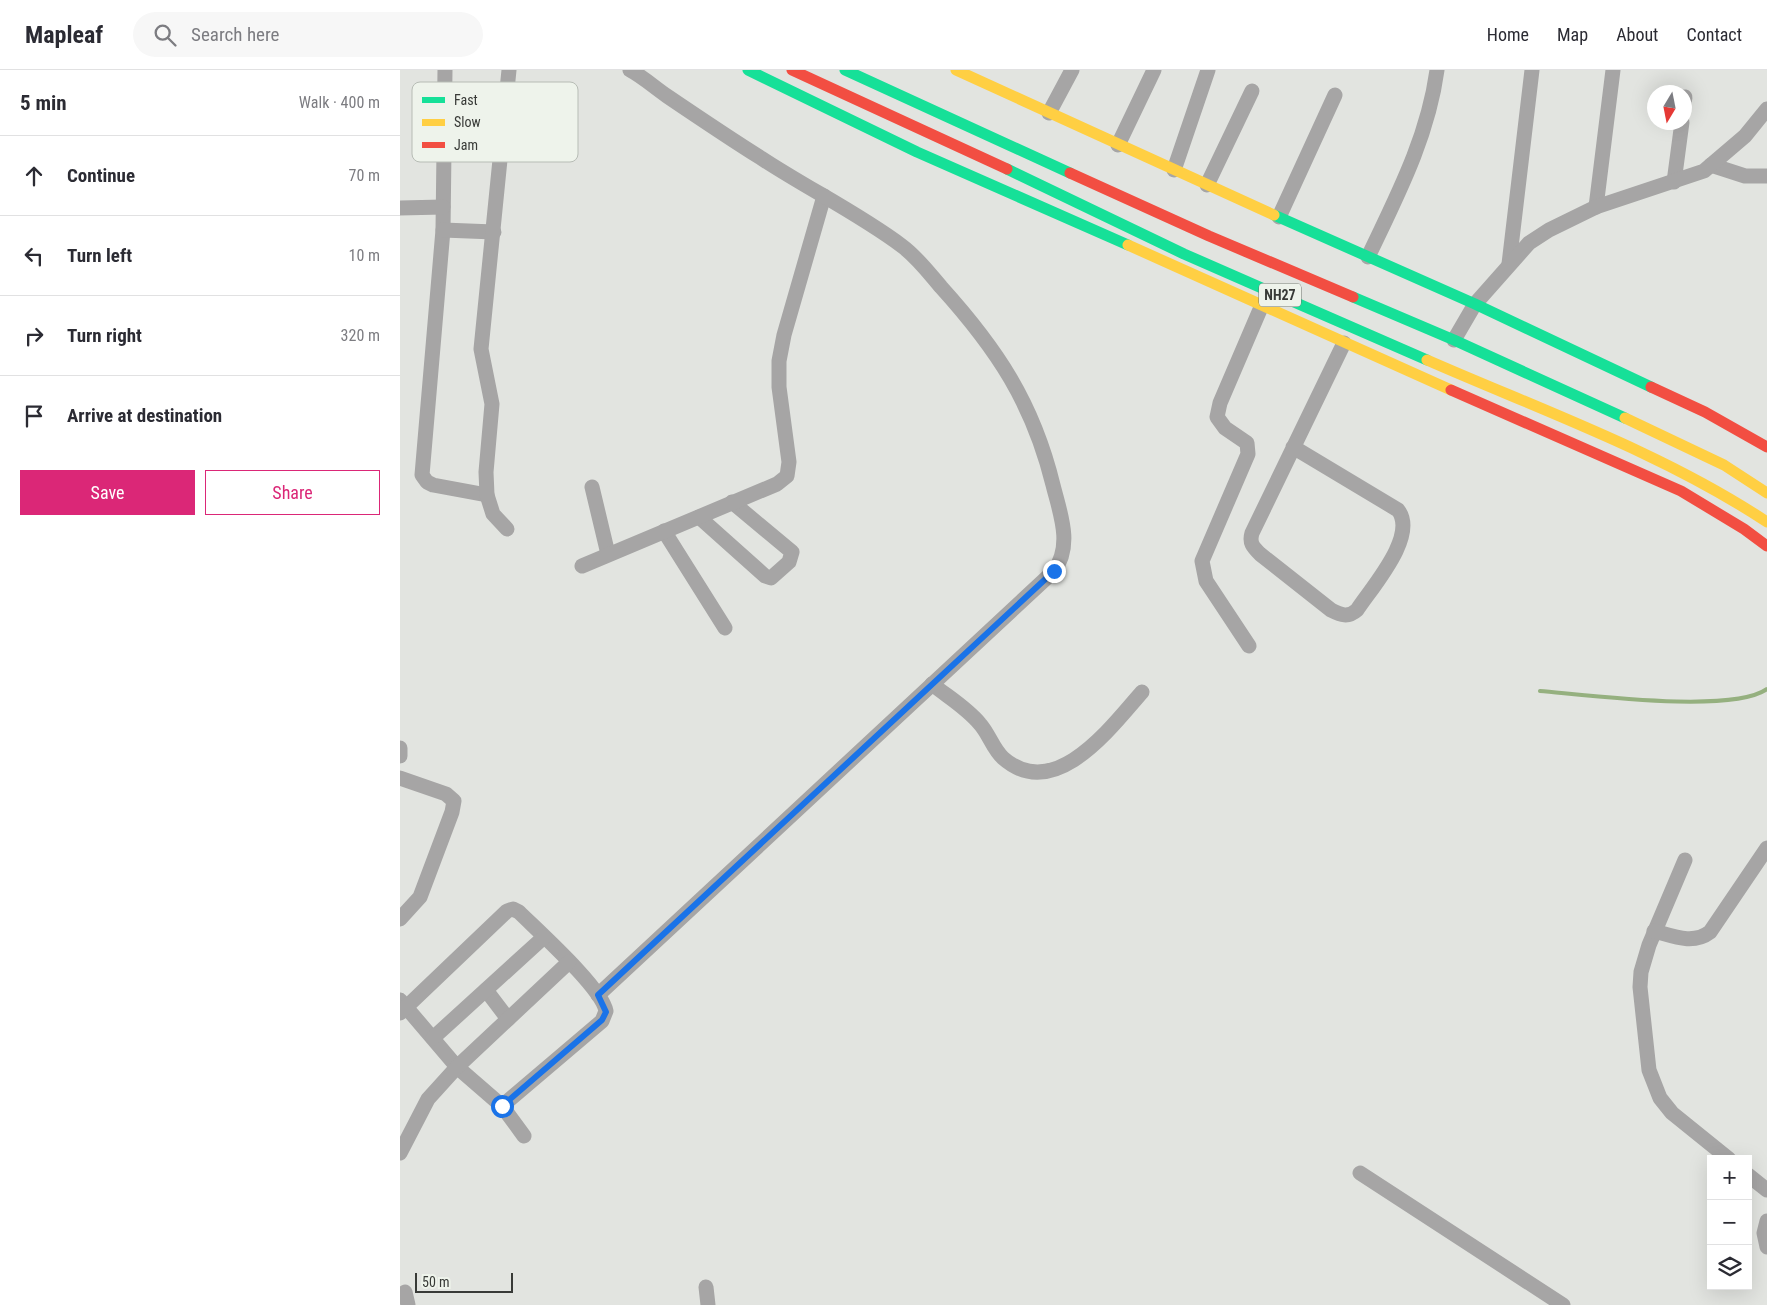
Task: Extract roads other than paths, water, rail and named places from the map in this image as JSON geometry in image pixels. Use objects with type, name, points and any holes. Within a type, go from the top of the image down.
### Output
[{"type":"main road","points":[[748,70],[918,152],[1676,490],[1744,529],[1767,546]]},
{"type":"main road","name":"NH27","points":[[792,70],[917,126],[1184,254],[1688,461],[1724,465],[1767,493]]},
{"type":"main road","name":"NH27","points":[[846,70],[1209,236],[1454,340],[1688,461],[1726,495],[1767,522]]},
{"type":"main road","points":[[956,70],[1118,146],[1475,304],[1706,412],[1767,447]]},
{"type":"main road","points":[[1676,490],[1688,461]]},
{"type":"street","points":[[598,995],[1054,571],[1062,558],[1065,543],[1062,521],[1046,454],[1027,406],[992,348],[960,308],[904,247],[763,160],[630,70]]},
{"type":"street","points":[[1049,113],[1072,70]]},
{"type":"street","points":[[1118,146],[1154,70]]},
{"type":"street","points":[[1174,170],[1208,70]]},
{"type":"street","points":[[1368,257],[1419,144],[1437,70]]},
{"type":"street","points":[[1509,264],[1532,70]]},
{"type":"street","points":[[1596,207],[1613,70]]},
{"type":"street","points":[[1207,185],[1252,91]]},
{"type":"street","points":[[1279,217],[1336,94]]},
{"type":"street","points":[[1454,340],[1475,304],[1529,243],[1542,234],[1596,207],[1704,171],[1745,136],[1767,109]]},
{"type":"street","points":[[1674,182],[1681,130]]},
{"type":"street","points":[[445,162],[443,230],[422,475],[427,482],[433,485],[486,495]]},
{"type":"street","points":[[500,162],[481,349],[492,404],[486,472],[486,495],[493,514],[507,529]]},
{"type":"street","points":[[1712,164],[1745,176],[1767,176]]},
{"type":"street","points":[[582,566],[783,481],[789,470],[779,387],[779,361],[784,335],[824,196]]},
{"type":"street","points":[[400,208],[444,207]]},
{"type":"street","points":[[443,230],[494,232]]},
{"type":"street","points":[[1249,646],[1206,581],[1202,561],[1248,454],[1247,443],[1225,428],[1216,417],[1220,403],[1262,305]]},
{"type":"street","points":[[1294,447],[1398,510],[1403,516],[1404,531],[1399,547],[1357,610],[1351,615],[1331,610],[1260,554],[1251,543],[1252,533],[1344,343]]},
{"type":"street","points":[[592,487],[608,554]]},
{"type":"street","points":[[699,517],[765,576],[772,578],[789,562],[792,552],[732,502]]},
{"type":"street","points":[[664,531],[725,628]]},
{"type":"street","points":[[932,684],[974,717],[1002,757],[1012,765],[1026,770],[1058,768],[1076,760],[1095,744],[1142,692]]},
{"type":"street","points":[[400,748],[400,756]]},
{"type":"street","points":[[400,778],[446,794],[454,801],[452,812],[424,890],[416,903],[400,919]]},
{"type":"street","points":[[1654,931],[1688,939],[1704,937],[1710,932],[1767,848]]},
{"type":"street","points":[[1685,860],[1643,961],[1640,987],[1650,1070],[1654,1086],[1660,1098],[1672,1113],[1723,1155]]},
{"type":"street","points":[[502,1106],[602,1020],[606,1012],[598,995],[569,962],[513,909],[508,911],[402,1006],[458,1067],[502,1106],[524,1136]]},
{"type":"street","points":[[433,1038],[544,937]]},
{"type":"street","points":[[400,1153],[428,1099],[458,1067],[569,962]]},
{"type":"street","points":[[486,990],[508,1019]]},
{"type":"street","points":[[1360,1173],[1563,1305]]},
{"type":"street","points":[[1752,1178],[1767,1190]]},
{"type":"street","points":[[1767,1221],[1764,1233],[1767,1247]]},
{"type":"street","points":[[706,1287],[708,1305]]},
{"type":"waterway","points":[[1540,691],[1623,699],[1692,702],[1749,696],[1767,689]]}]
